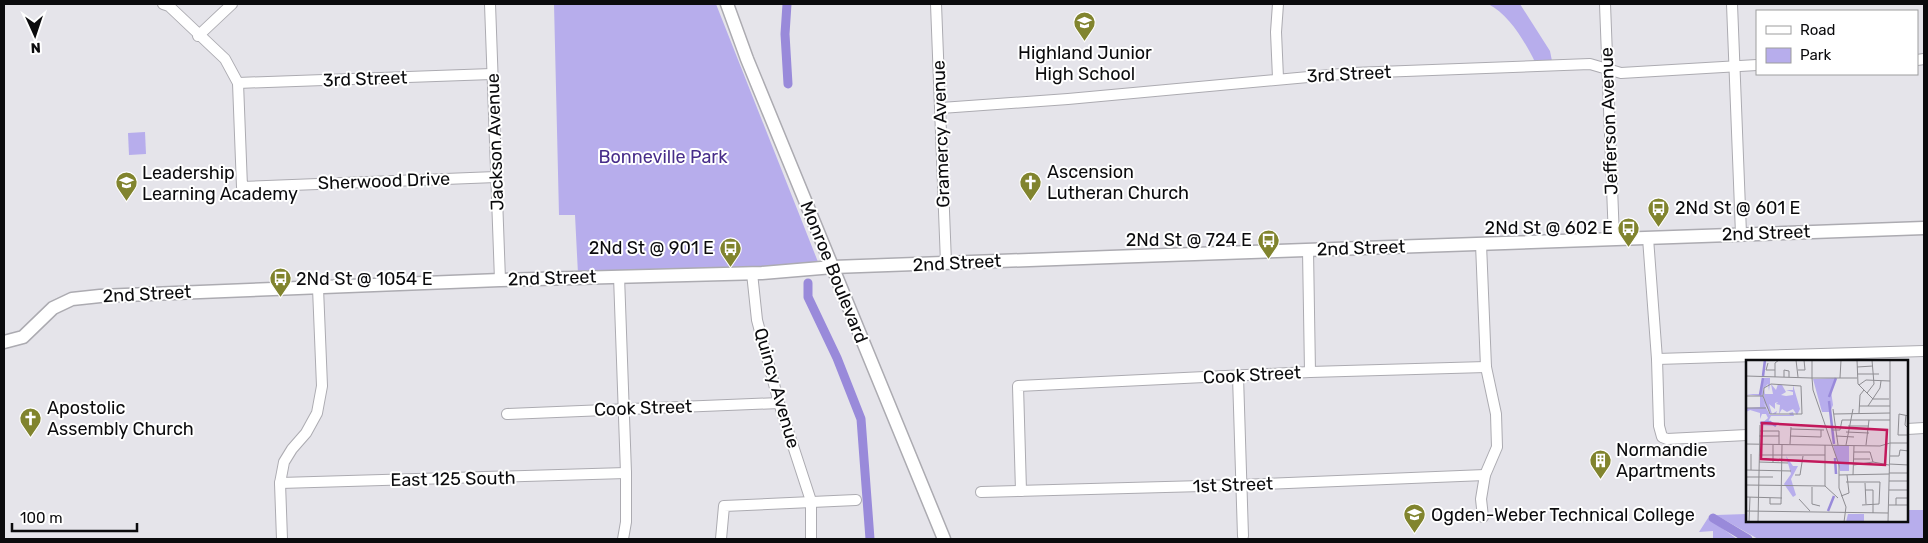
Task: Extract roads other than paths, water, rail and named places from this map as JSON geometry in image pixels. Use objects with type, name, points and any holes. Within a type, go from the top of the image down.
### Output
[{"type":"main road","name":"Monroe Boulevard","points":[[727,4],[747,59],[944,539]]},
{"type":"main road","name":"2nd Street","points":[[4,342],[23,337],[53,308],[72,299],[100,296],[500,280],[752,274],[946,263],[1924,228]]},
{"type":"street","points":[[163,4],[169,6],[198,36],[225,59],[238,83]]},
{"type":"street","points":[[198,36],[232,4]]},
{"type":"street","name":"Jackson Avenue","points":[[490,4],[500,280]]},
{"type":"street","name":"Gramercy Avenue","points":[[936,4],[946,263]]},
{"type":"street","points":[[1278,4],[1276,32],[1278,78]]},
{"type":"street","name":"Jefferson Avenue","points":[[1605,4],[1606,70],[1614,239]]},
{"type":"street","points":[[1732,4],[1742,234]]},
{"type":"street","name":"3rd Street","points":[[941,108],[1068,99],[1278,78],[1352,73],[1590,64],[1621,73],[1756,65]]},
{"type":"street","name":"3rd Street","points":[[238,83],[492,74]]},
{"type":"street","name":"Sherwood Drive","points":[[238,83],[242,187],[496,177]]},
{"type":"street","points":[[1648,238],[1657,359],[1659,426],[1662,437],[1667,439],[1746,435]]},
{"type":"street","points":[[1481,244],[1486,367],[1496,414],[1497,446],[1485,475],[1481,500],[1483,517]]},
{"type":"street","points":[[1308,250],[1310,372]]},
{"type":"street","name":"Quincy Avenue","points":[[752,274],[757,320],[779,403],[811,501],[811,539]]},
{"type":"street","points":[[619,276],[626,473],[626,522],[623,539]]},
{"type":"street","points":[[282,539],[280,483],[284,462],[317,413],[322,386],[318,288]]},
{"type":"street","points":[[1657,359],[1924,350]]},
{"type":"street","name":"Cook Street","points":[[1020,491],[1018,386],[1310,372],[1486,367]]},
{"type":"street","points":[[1238,376],[1243,536]]},
{"type":"street","name":"Cook Street","points":[[507,414],[779,403]]},
{"type":"street","points":[[1908,429],[1924,428]]},
{"type":"street","name":"East 125 South","points":[[280,483],[626,473]]},
{"type":"street","name":"1st Street","points":[[981,492],[1240,485],[1485,475]]},
{"type":"street","points":[[721,539],[724,506],[856,500]]},
{"type":"waterway","points":[[787,4],[785,34],[788,84]]},
{"type":"waterway","points":[[808,283],[808,297],[837,358],[861,419],[870,539]]},
{"type":"waterway","points":[[1713,518],[1748,539]]},
{"type":"place","name":"Highland Junior High School","points":[[1085,42]]},
{"type":"place","name":"Ascension Lutheran Church","points":[[1031,201]]},
{"type":"place","name":"Leadership Learning Academy","points":[[126,202]]},
{"type":"place","name":"2Nd St @ 601 E","points":[[1659,227]]},
{"type":"place","name":"2Nd St @ 602 E","points":[[1629,247]]},
{"type":"place","name":"2Nd St @ 724 E","points":[[1268,259]]},
{"type":"place","name":"2Nd St @ 901 E","points":[[730,267]]},
{"type":"place","name":"2Nd St @ 1054 E","points":[[280,298]]},
{"type":"place","name":"Apostolic Assembly Church","points":[[31,437]]},
{"type":"place","name":"Normandie Apartments","points":[[1600,479]]},
{"type":"place","name":"Ogden-Weber Technical College","points":[[1415,534]]},
{"type":"park label","name":"Bonneville Park","points":[[663,157]]}]
